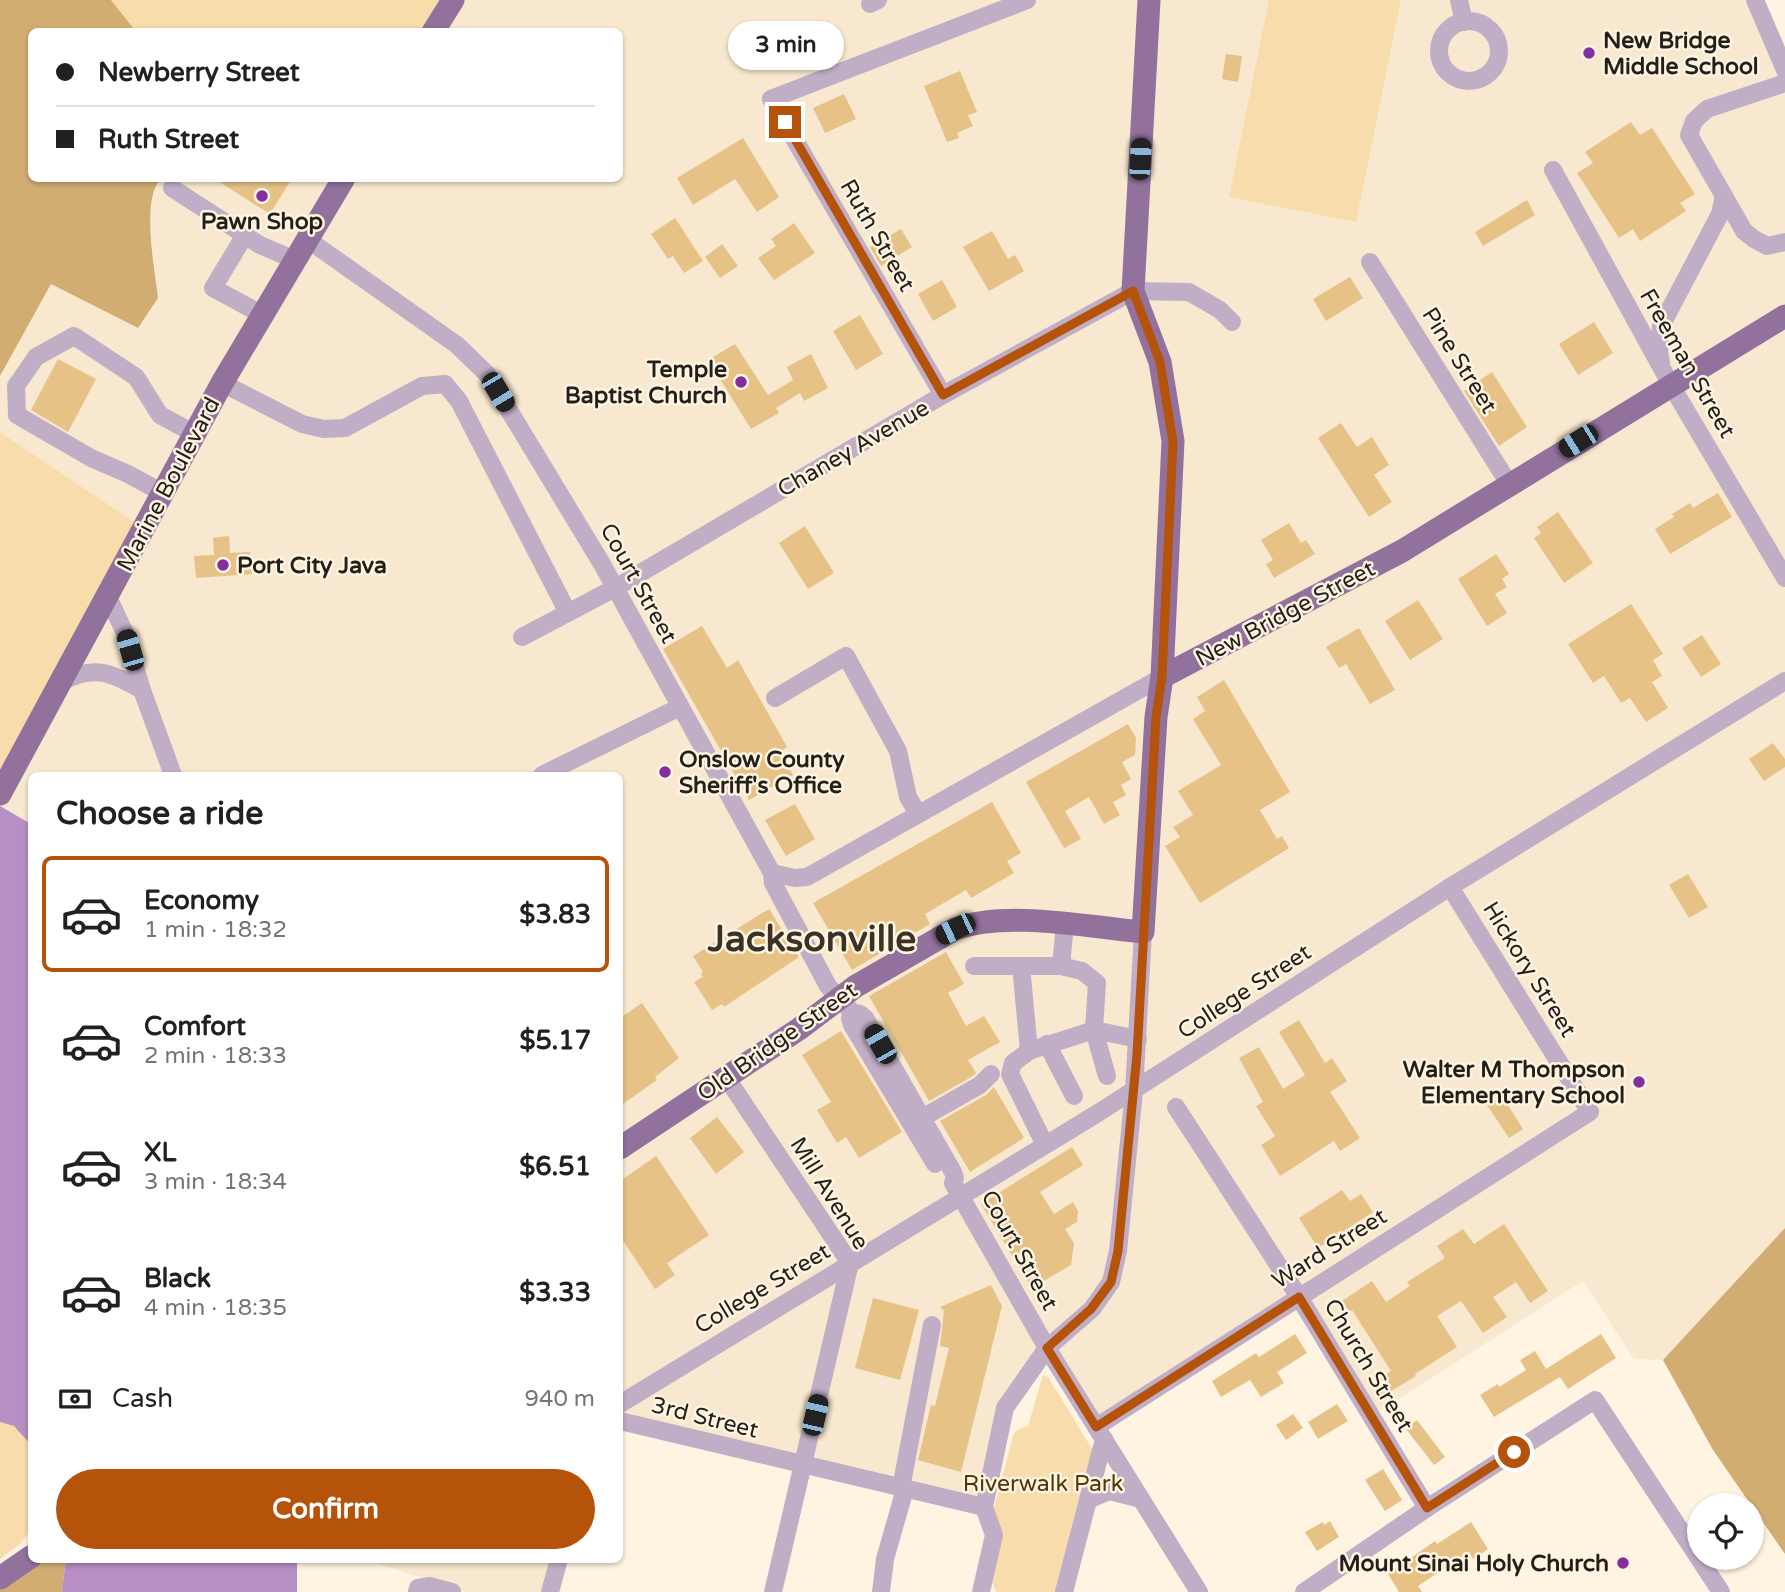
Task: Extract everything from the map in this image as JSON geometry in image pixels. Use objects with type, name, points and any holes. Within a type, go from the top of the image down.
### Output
[{"type":"main road","points":[[436,28],[453,0]]},
{"type":"main road","points":[[1143,932],[1156,717],[1162,677],[1173,442],[1160,362],[1133,291],[1149,0]]},
{"type":"main road","name":"Marine Boulevard","points":[[0,794],[222,383],[342,182]]},
{"type":"main road","name":"New Bridge Street","points":[[1162,677],[1402,551],[1509,484],[1666,377],[1785,316]]},
{"type":"main road","name":"Old Bridge Street","points":[[623,1146],[799,1029],[846,1005],[938,938],[971,923],[1001,919],[1143,932]]},
{"type":"main road","points":[[0,1578],[28,1558]]},
{"type":"street","points":[[989,7],[1027,0]]},
{"type":"street","points":[[1459,0],[1464,22]]},
{"type":"street","points":[[1755,0],[1785,70]]},
{"type":"street","name":"Ruth Street","points":[[943,395],[771,99],[989,7]]},
{"type":"street","points":[[1785,83],[1707,109],[1694,121],[1689,135],[1744,231],[1767,246],[1785,242]]},
{"type":"street","name":"Freeman Street","points":[[1553,170],[1666,377],[1785,578]]},
{"type":"street","points":[[172,188],[260,245],[295,260]]},
{"type":"street","points":[[1666,377],[1659,350],[1661,327],[1720,214],[1724,196]]},
{"type":"street","points":[[245,236],[213,288],[262,315]]},
{"type":"street","name":"Court Street","points":[[307,239],[457,345],[487,374],[615,588],[772,873],[773,883],[828,986],[846,1005],[851,1023],[874,1047],[907,1106],[924,1129],[942,1177],[957,1189],[1047,1348],[1199,1592]]},
{"type":"street","name":"Pine Street","points":[[1370,262],[1509,484]]},
{"type":"street","points":[[1133,291],[1189,292],[1220,310],[1232,322]]},
{"type":"street","name":"Chaney Avenue","points":[[522,637],[615,588],[943,395],[1133,291]]},
{"type":"street","points":[[163,494],[128,474],[91,458],[17,415],[16,386],[36,357],[74,337],[136,377],[159,415],[195,434]]},
{"type":"street","points":[[222,383],[302,424],[324,429],[345,428],[422,386],[445,384],[459,401],[568,613]]},
{"type":"street","points":[[108,597],[125,633],[142,690],[172,772]]},
{"type":"street","points":[[775,698],[846,656],[898,751],[908,797],[918,814]]},
{"type":"street","points":[[61,681],[93,670],[117,676],[142,690]]},
{"type":"street","name":"New Bridge Street","points":[[772,873],[794,878],[807,877],[1162,677]]},
{"type":"street","name":"College Street","points":[[623,1402],[850,1263],[957,1189],[1045,1145],[1134,1091],[1450,887],[1785,681]]},
{"type":"street","points":[[548,772],[680,707]]},
{"type":"street","name":"Hickory Street","points":[[1450,887],[1590,1112]]},
{"type":"street","points":[[1061,966],[1065,924]]},
{"type":"street","points":[[981,1592],[994,1535],[984,1507],[1005,1408],[1047,1348],[1091,1309],[1111,1282],[1118,1251],[1134,1091],[1143,932]]},
{"type":"street","points":[[974,966],[1061,966],[1082,971],[1097,983],[1094,1030],[1107,1076]]},
{"type":"street","points":[[1021,966],[1029,1051]]},
{"type":"street","points":[[1045,1145],[1010,1074],[1013,1063],[1029,1051],[1094,1030],[1138,1039]]},
{"type":"street","points":[[1047,1044],[1074,1096]]},
{"type":"street","points":[[924,1129],[991,1074]]},
{"type":"street","name":"Mill Avenue","points":[[726,1077],[850,1263],[773,1592]]},
{"type":"street","name":"Church Street","points":[[1176,1107],[1299,1297],[1427,1508]]},
{"type":"street","name":"Ward Street","points":[[1100,1433],[1299,1297],[1590,1112]]},
{"type":"street","points":[[881,1592],[885,1559],[903,1488],[932,1325]]},
{"type":"street","points":[[1304,1592],[1427,1508],[1595,1400],[1721,1592]]},
{"type":"street","name":"3rd Street","points":[[623,1422],[984,1507]]},
{"type":"street","points":[[1064,1592],[1088,1500],[1100,1433]]},
{"type":"street","points":[[1088,1500],[1109,1491],[1141,1499]]},
{"type":"street","points":[[550,1592],[558,1563]]},
{"type":"street","points":[[423,1589],[452,1592]]},
{"type":"shaded area","points":[[0,0],[111,0],[133,28],[28,28],[28,182],[158,182],[154,190],[150,220],[158,298],[138,328],[51,284],[0,376]]},
{"type":"shaded area","points":[[453,0],[1755,0],[1785,70],[1785,1228],[1663,1360],[1634,1359],[1583,1281],[1372,1416],[1299,1297],[1096,1427],[1047,1349],[1005,1408],[984,1507],[623,1422],[623,772],[28,772],[28,822],[0,806],[0,793],[144,529],[0,432],[0,376],[51,284],[138,328],[158,298],[149,221],[158,182],[623,182],[623,28],[435,28]]},
{"type":"shaded area","points":[[0,806],[28,822],[28,1442],[14,1426],[0,1422]]},
{"type":"shaded area","points":[[1785,1228],[1785,1554],[1764,1524],[1764,1493],[1743,1493],[1713,1450],[1663,1360]]},
{"type":"shaded area","points":[[28,1561],[66,1563],[62,1592],[0,1592],[0,1578]]},
{"type":"shaded area","points":[[66,1563],[297,1563],[297,1592],[62,1592]]},
{"type":"shaded area","points":[[375,1563],[558,1563],[550,1592],[466,1592]]},
{"type":"green space","points":[[111,0],[453,0],[436,28],[133,28]]},
{"type":"green space","points":[[1269,0],[1401,0],[1356,222],[1229,197]]},
{"type":"green space","points":[[0,432],[145,529],[0,793]]},
{"type":"green space","name":"Riverwalk Park","points":[[1043,1375],[1048,1377],[1094,1452],[1055,1592],[996,1592],[992,1582],[1001,1543],[992,1515],[1014,1433],[1028,1426]]},
{"type":"green space","points":[[0,1422],[14,1426],[28,1441],[28,1533],[20,1544],[0,1559]]},
{"type":"building","points":[[1226,54],[1242,56],[1238,82],[1222,79]]},
{"type":"building","points":[[960,71],[977,112],[968,115],[973,126],[957,133],[959,138],[947,142],[924,86]]},
{"type":"building","points":[[844,94],[856,119],[825,133],[813,108]]},
{"type":"building","points":[[1631,122],[1640,135],[1652,128],[1695,194],[1680,203],[1686,211],[1640,241],[1633,229],[1619,238],[1577,173],[1593,163],[1585,152]]},
{"type":"building","points":[[743,138],[779,197],[757,212],[735,179],[693,205],[677,178]]},
{"type":"building","name":"Pawn Shop","points":[[219,182],[290,182],[270,214]]},
{"type":"building","points":[[1527,200],[1535,215],[1483,246],[1475,232]]},
{"type":"building","points":[[675,218],[703,261],[684,273],[673,256],[668,259],[651,234]]},
{"type":"building","points":[[794,223],[815,253],[774,280],[758,258],[776,246],[771,239]]},
{"type":"building","points":[[901,229],[912,247],[881,266],[870,247]]},
{"type":"building","points":[[992,231],[1008,259],[1015,255],[1024,271],[989,291],[963,247]]},
{"type":"building","points":[[722,244],[738,266],[720,278],[705,257]]},
{"type":"building","points":[[1350,277],[1363,298],[1326,321],[1313,299]]},
{"type":"building","points":[[942,280],[957,307],[933,321],[918,294]]},
{"type":"building","points":[[860,315],[883,354],[856,370],[833,331]]},
{"type":"building","points":[[1594,322],[1613,353],[1578,375],[1559,344]]},
{"type":"building","points":[[735,344],[768,395],[793,380],[787,367],[811,354],[828,388],[804,401],[800,393],[776,408],[779,413],[751,429],[708,360]]},
{"type":"building","points":[[58,359],[96,379],[68,432],[31,410]]},
{"type":"building","points":[[1492,372],[1527,427],[1499,446],[1464,391]]},
{"type":"building","points":[[1341,423],[1357,447],[1372,437],[1389,465],[1374,475],[1392,502],[1369,517],[1318,438]]},
{"type":"building","points":[[1718,493],[1732,517],[1670,554],[1655,529],[1690,503],[1693,508]]},
{"type":"building","points":[[1558,512],[1593,563],[1564,583],[1534,538],[1541,533],[1537,527]]},
{"type":"building","points":[[1289,523],[1301,543],[1306,540],[1315,554],[1274,578],[1266,564],[1273,560],[1261,540]]},
{"type":"building","points":[[805,526],[834,573],[808,589],[779,543]]},
{"type":"building","name":"Port City Java","points":[[229,536],[230,553],[250,552],[252,574],[196,578],[194,556],[214,555],[213,538]]},
{"type":"building","points":[[1496,554],[1509,574],[1502,579],[1507,587],[1495,594],[1507,613],[1487,626],[1458,579]]},
{"type":"building","points":[[1418,600],[1443,639],[1410,660],[1385,621]]},
{"type":"building","points":[[1631,604],[1663,654],[1653,660],[1662,676],[1652,682],[1668,708],[1646,722],[1630,698],[1621,703],[1604,676],[1593,683],[1568,644]]},
{"type":"building","points":[[702,626],[727,668],[738,660],[787,747],[780,752],[793,775],[749,800],[663,649]]},
{"type":"building","points":[[1359,628],[1395,690],[1370,704],[1346,664],[1339,668],[1326,647]]},
{"type":"building","points":[[1702,635],[1721,664],[1701,677],[1682,648]]},
{"type":"building","points":[[1224,680],[1290,792],[1260,810],[1277,839],[1282,836],[1289,848],[1200,903],[1165,846],[1180,837],[1173,827],[1193,815],[1178,791],[1221,765],[1193,719],[1205,711],[1197,697]]},
{"type":"building","points":[[1128,724],[1136,738],[1135,755],[1122,762],[1131,779],[1121,785],[1126,795],[1113,802],[1120,815],[1104,824],[1089,797],[1065,811],[1081,839],[1064,848],[1026,782]]},
{"type":"building","points":[[1773,743],[1785,759],[1785,767],[1764,781],[1749,759]]},
{"type":"building","points":[[992,802],[1021,853],[1007,861],[1014,873],[971,898],[966,890],[925,914],[930,924],[852,970],[813,903]]},
{"type":"building","points":[[795,804],[815,839],[786,856],[765,820]]},
{"type":"building","points":[[1688,874],[1708,907],[1689,918],[1669,885]]},
{"type":"building","points":[[769,909],[799,957],[724,1007],[722,1004],[712,1010],[694,982],[703,977],[703,972],[693,956]]},
{"type":"building","points":[[946,952],[964,984],[948,993],[966,1026],[984,1016],[1000,1042],[968,1060],[976,1073],[973,1076],[929,1101],[869,996]]},
{"type":"building","points":[[642,1003],[679,1058],[655,1077],[657,1080],[623,1104],[623,1016]]},
{"type":"building","points":[[1299,1020],[1325,1063],[1332,1058],[1347,1081],[1330,1092],[1360,1138],[1340,1151],[1334,1141],[1280,1176],[1261,1145],[1275,1136],[1256,1106],[1263,1102],[1239,1058],[1259,1047],[1283,1089],[1305,1075],[1279,1032]]},
{"type":"building","points":[[841,1031],[902,1132],[859,1158],[846,1137],[837,1143],[817,1110],[831,1102],[802,1055]]},
{"type":"building","points":[[994,1087],[1024,1138],[970,1172],[940,1121],[986,1095]]},
{"type":"building","points":[[1502,1096],[1523,1129],[1509,1138],[1487,1105]]},
{"type":"building","points":[[717,1117],[744,1152],[716,1174],[690,1138]]},
{"type":"building","points":[[1072,1147],[1083,1165],[1040,1192],[1054,1214],[1073,1202],[1078,1211],[1077,1222],[1065,1229],[1074,1243],[1071,1265],[1032,1288],[981,1204]]},
{"type":"building","points":[[656,1156],[709,1235],[667,1263],[675,1275],[655,1289],[623,1241],[623,1179]]},
{"type":"building","points":[[1342,1190],[1350,1201],[1361,1194],[1373,1212],[1318,1248],[1299,1218]]},
{"type":"building","points":[[1504,1224],[1548,1291],[1530,1303],[1516,1282],[1493,1297],[1507,1317],[1483,1333],[1461,1301],[1437,1316],[1457,1347],[1383,1396],[1374,1381],[1391,1371],[1352,1310],[1349,1312],[1342,1301],[1372,1281],[1386,1302],[1410,1286],[1407,1282],[1445,1258],[1437,1246],[1463,1229],[1474,1244]]},
{"type":"building","points":[[991,1285],[1002,1306],[961,1472],[918,1460],[931,1405],[935,1406],[949,1348],[940,1346],[944,1311],[940,1307]]},
{"type":"building","points":[[873,1298],[919,1310],[900,1380],[855,1368]]},
{"type":"building","points":[[1295,1334],[1307,1353],[1277,1372],[1284,1383],[1261,1397],[1250,1380],[1221,1397],[1212,1381],[1256,1353],[1259,1357]]},
{"type":"building","points":[[1601,1334],[1616,1358],[1568,1389],[1560,1377],[1494,1417],[1480,1395],[1526,1370],[1520,1360],[1535,1351],[1546,1369]]},
{"type":"building","points":[[1337,1404],[1348,1421],[1318,1439],[1308,1422]]},
{"type":"building","points":[[1293,1414],[1303,1428],[1286,1440],[1276,1425]]},
{"type":"building","points":[[1417,1420],[1445,1457],[1434,1465],[1406,1429]]},
{"type":"building","points":[[1383,1469],[1402,1500],[1385,1511],[1365,1480]]},
{"type":"building","points":[[1330,1521],[1339,1537],[1317,1551],[1305,1532]]},
{"type":"building","points":[[1471,1522],[1488,1549],[1473,1559],[1469,1552],[1418,1586],[1422,1592],[1399,1592],[1388,1574],[1435,1541],[1437,1544]]},
{"type":"place","name":"New Bridge Middle School","points":[[1589,53]]},
{"type":"place","name":"Pawn Shop","points":[[262,196]]},
{"type":"place","name":"Temple Baptist Church","points":[[741,382]]},
{"type":"place","name":"Port City Java","points":[[223,565]]},
{"type":"place","name":"Onslow County Sheriff's Office","points":[[665,772]]},
{"type":"place","name":"Walter M Thompson Elementary School","points":[[1639,1082]]},
{"type":"place","name":"Mount Sinai Holy Church","points":[[1623,1563]]},
{"type":"district","name":"Jacksonville","points":[[812,938]]},
{"type":"route","points":[[785,122],[943,395],[1133,291],[1160,362],[1173,442],[1162,677],[1156,717],[1136,1068],[1118,1251],[1111,1282],[1091,1309],[1047,1348],[1096,1427],[1299,1297],[1427,1508],[1514,1452]]}]
